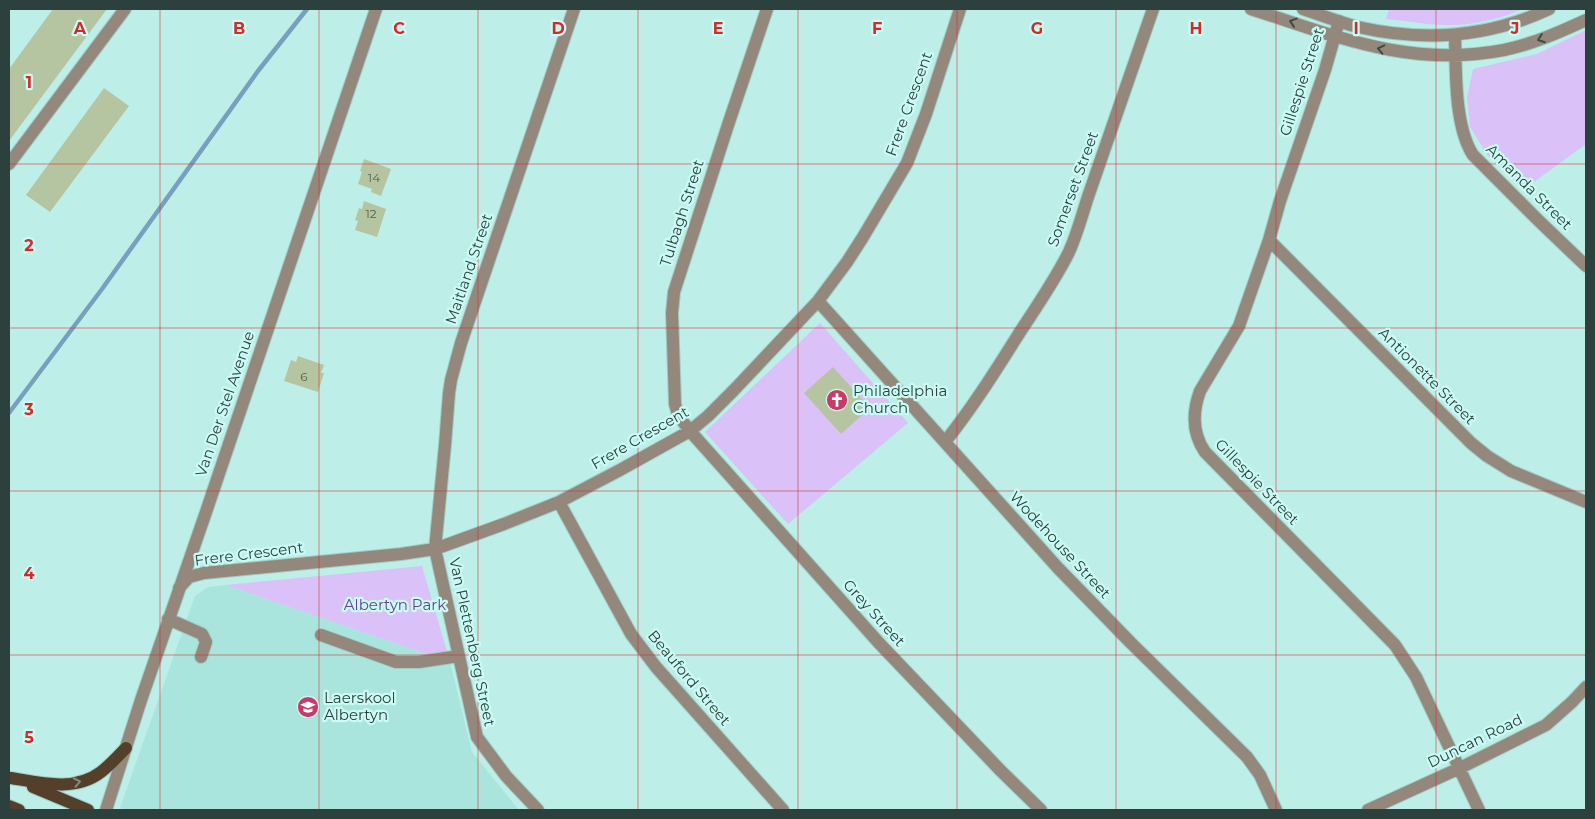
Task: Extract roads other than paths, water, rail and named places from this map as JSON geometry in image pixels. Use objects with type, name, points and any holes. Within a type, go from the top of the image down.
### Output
[{"type":"main road","points":[[10,778],[57,785],[82,782],[102,772],[126,748]]},
{"type":"main road","points":[[10,778],[88,810]]},
{"type":"main road","points":[[9,806],[19,810]]},
{"type":"street","points":[[9,164],[125,9]]},
{"type":"street","name":"Van Der Stel Avenue","points":[[106,810],[168,619],[376,9]]},
{"type":"street","name":"Maitland Street","points":[[435,549],[450,380],[574,9]]},
{"type":"street","name":"Tulbagh Street","points":[[690,431],[678,415],[675,404],[672,313],[674,292],[767,9]]},
{"type":"street","name":"Frere Crescent","points":[[179,588],[189,577],[204,573],[435,549],[559,502],[690,431],[734,390],[818,301],[847,262],[907,163],[926,114],[960,9]]},
{"type":"street","name":"Somerset Street","points":[[945,442],[965,417],[1069,252],[1153,9]]},
{"type":"street","points":[[1251,9],[1368,46],[1401,53],[1456,56],[1525,45],[1586,20]]},
{"type":"street","points":[[1303,9],[1357,26],[1407,35],[1455,35],[1478,32],[1520,20],[1549,9]]},
{"type":"street","name":"Gillespie Street","points":[[1339,21],[1269,240],[1239,326],[1198,396],[1194,412],[1197,440],[1205,452],[1396,645],[1416,677],[1480,810]]},
{"type":"street","name":"Amanda Street","points":[[1455,35],[1458,104],[1463,132],[1473,155],[1586,266]]},
{"type":"street","name":"Antionette Street","points":[[1269,240],[1471,443],[1511,471],[1586,502]]},
{"type":"street","name":"Wodehouse Street","points":[[818,301],[1058,568],[1247,757],[1260,775],[1276,810]]},
{"type":"street","name":"Grey Street","points":[[690,431],[879,644],[1041,810]]},
{"type":"street","name":"Beauford Street","points":[[559,502],[627,627],[643,651],[783,810]]},
{"type":"street","name":"Van Plettenberg Street","points":[[435,549],[477,737],[506,776],[538,810]]},
{"type":"street","points":[[168,619],[192,629],[204,637],[206,642],[201,657]]},
{"type":"street","points":[[321,635],[396,662],[420,662],[459,656]]},
{"type":"street","name":"Duncan Road","points":[[1368,810],[1460,768],[1546,724],[1586,688]]},
{"type":"waterway","points":[[9,413],[102,289],[258,71],[307,9]]},
{"type":"place","name":"Philadelphia Church","points":[[837,400]]},
{"type":"place","name":"Laerskool Albertyn","points":[[308,707]]},
{"type":"park label","name":"Albertyn Park","points":[[395,605]]}]
